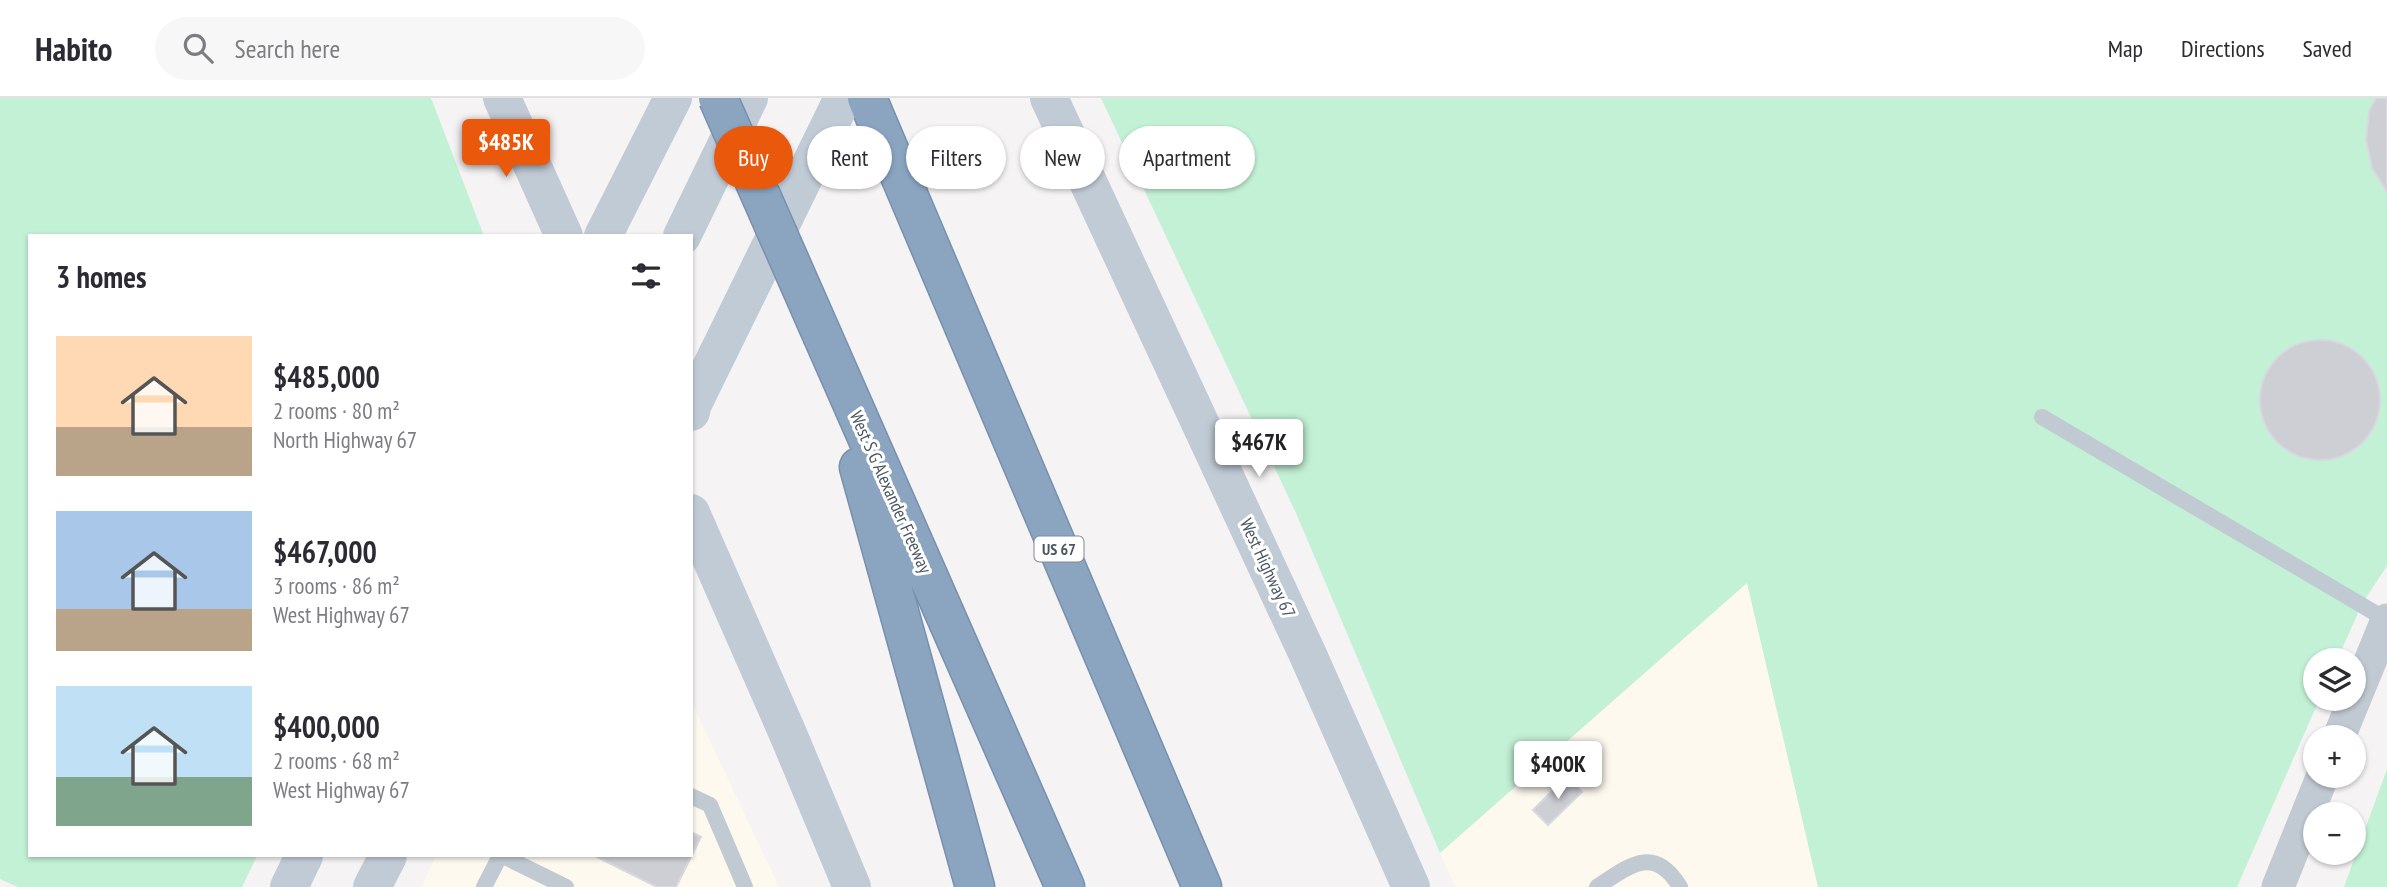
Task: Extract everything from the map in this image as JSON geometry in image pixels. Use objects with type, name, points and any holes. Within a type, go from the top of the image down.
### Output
[{"type":"highway","name":"West S G Alexander Freeway","points":[[718,98],[1065,887]]},
{"type":"highway","name":"US 67","points":[[867,98],[1202,887]]},
{"type":"highway","points":[[823,337],[975,887]]},
{"type":"main road","points":[[502,98],[563,234]]},
{"type":"main road","points":[[604,234],[673,98]]},
{"type":"main road","points":[[683,234],[749,98]]},
{"type":"main road","points":[[693,404],[843,98]]},
{"type":"main road","name":"West Highway 67","points":[[1049,98],[1303,642],[1411,887]]},
{"type":"main road","points":[[693,521],[788,734],[852,887]]},
{"type":"main road","points":[[289,887],[304,857]]},
{"type":"main road","points":[[372,887],[387,857]]},
{"type":"street","points":[[2344,725],[2387,620]]},
{"type":"street","points":[[2278,887],[2318,788]]},
{"type":"lane","points":[[2042,417],[2387,620]]},
{"type":"lane","points":[[693,797],[709,805],[746,887]]},
{"type":"lane","points":[[484,887],[501,857]]},
{"type":"lane","points":[[504,857],[566,887]]},
{"type":"lane","points":[[1597,887],[1629,866],[1644,861],[1662,865],[1680,887]]},
{"type":"shaded area","points":[[1748,582],[1818,887],[1455,887],[1440,853]]},
{"type":"shaded area","points":[[693,708],[779,887],[421,887],[436,857],[693,857]]},
{"type":"green space","points":[[0,98],[431,98],[483,234],[28,234],[28,857],[257,857],[242,887],[18,887],[0,879]]},
{"type":"green space","points":[[1101,98],[2387,98],[2387,566],[2363,602],[2342,648],[2303,648],[2303,711],[2314,711],[2308,725],[2303,725],[2303,737],[2237,887],[1818,887],[1747,583],[1440,853],[1296,513],[1144,189],[1255,189],[1255,126],[1119,126],[1119,136]]},
{"type":"green space","points":[[2387,769],[2387,887],[2344,887],[2352,865],[2366,865],[2366,827]]},
{"type":"building","points":[[2376,98],[2387,98],[2387,192],[2372,168],[2366,140],[2369,111]]},
{"type":"building","points":[[2320,340],[2343,345],[2362,358],[2375,377],[2380,400],[2375,423],[2362,442],[2343,455],[2320,460],[2297,455],[2278,442],[2265,423],[2260,400],[2265,377],[2278,358],[2297,345]]},
{"type":"building","points":[[1567,776],[1582,792],[1548,825],[1533,810]]},
{"type":"building","points":[[693,833],[701,837],[693,853]]},
{"type":"building","points":[[597,857],[691,857],[676,887],[657,887]]}]
